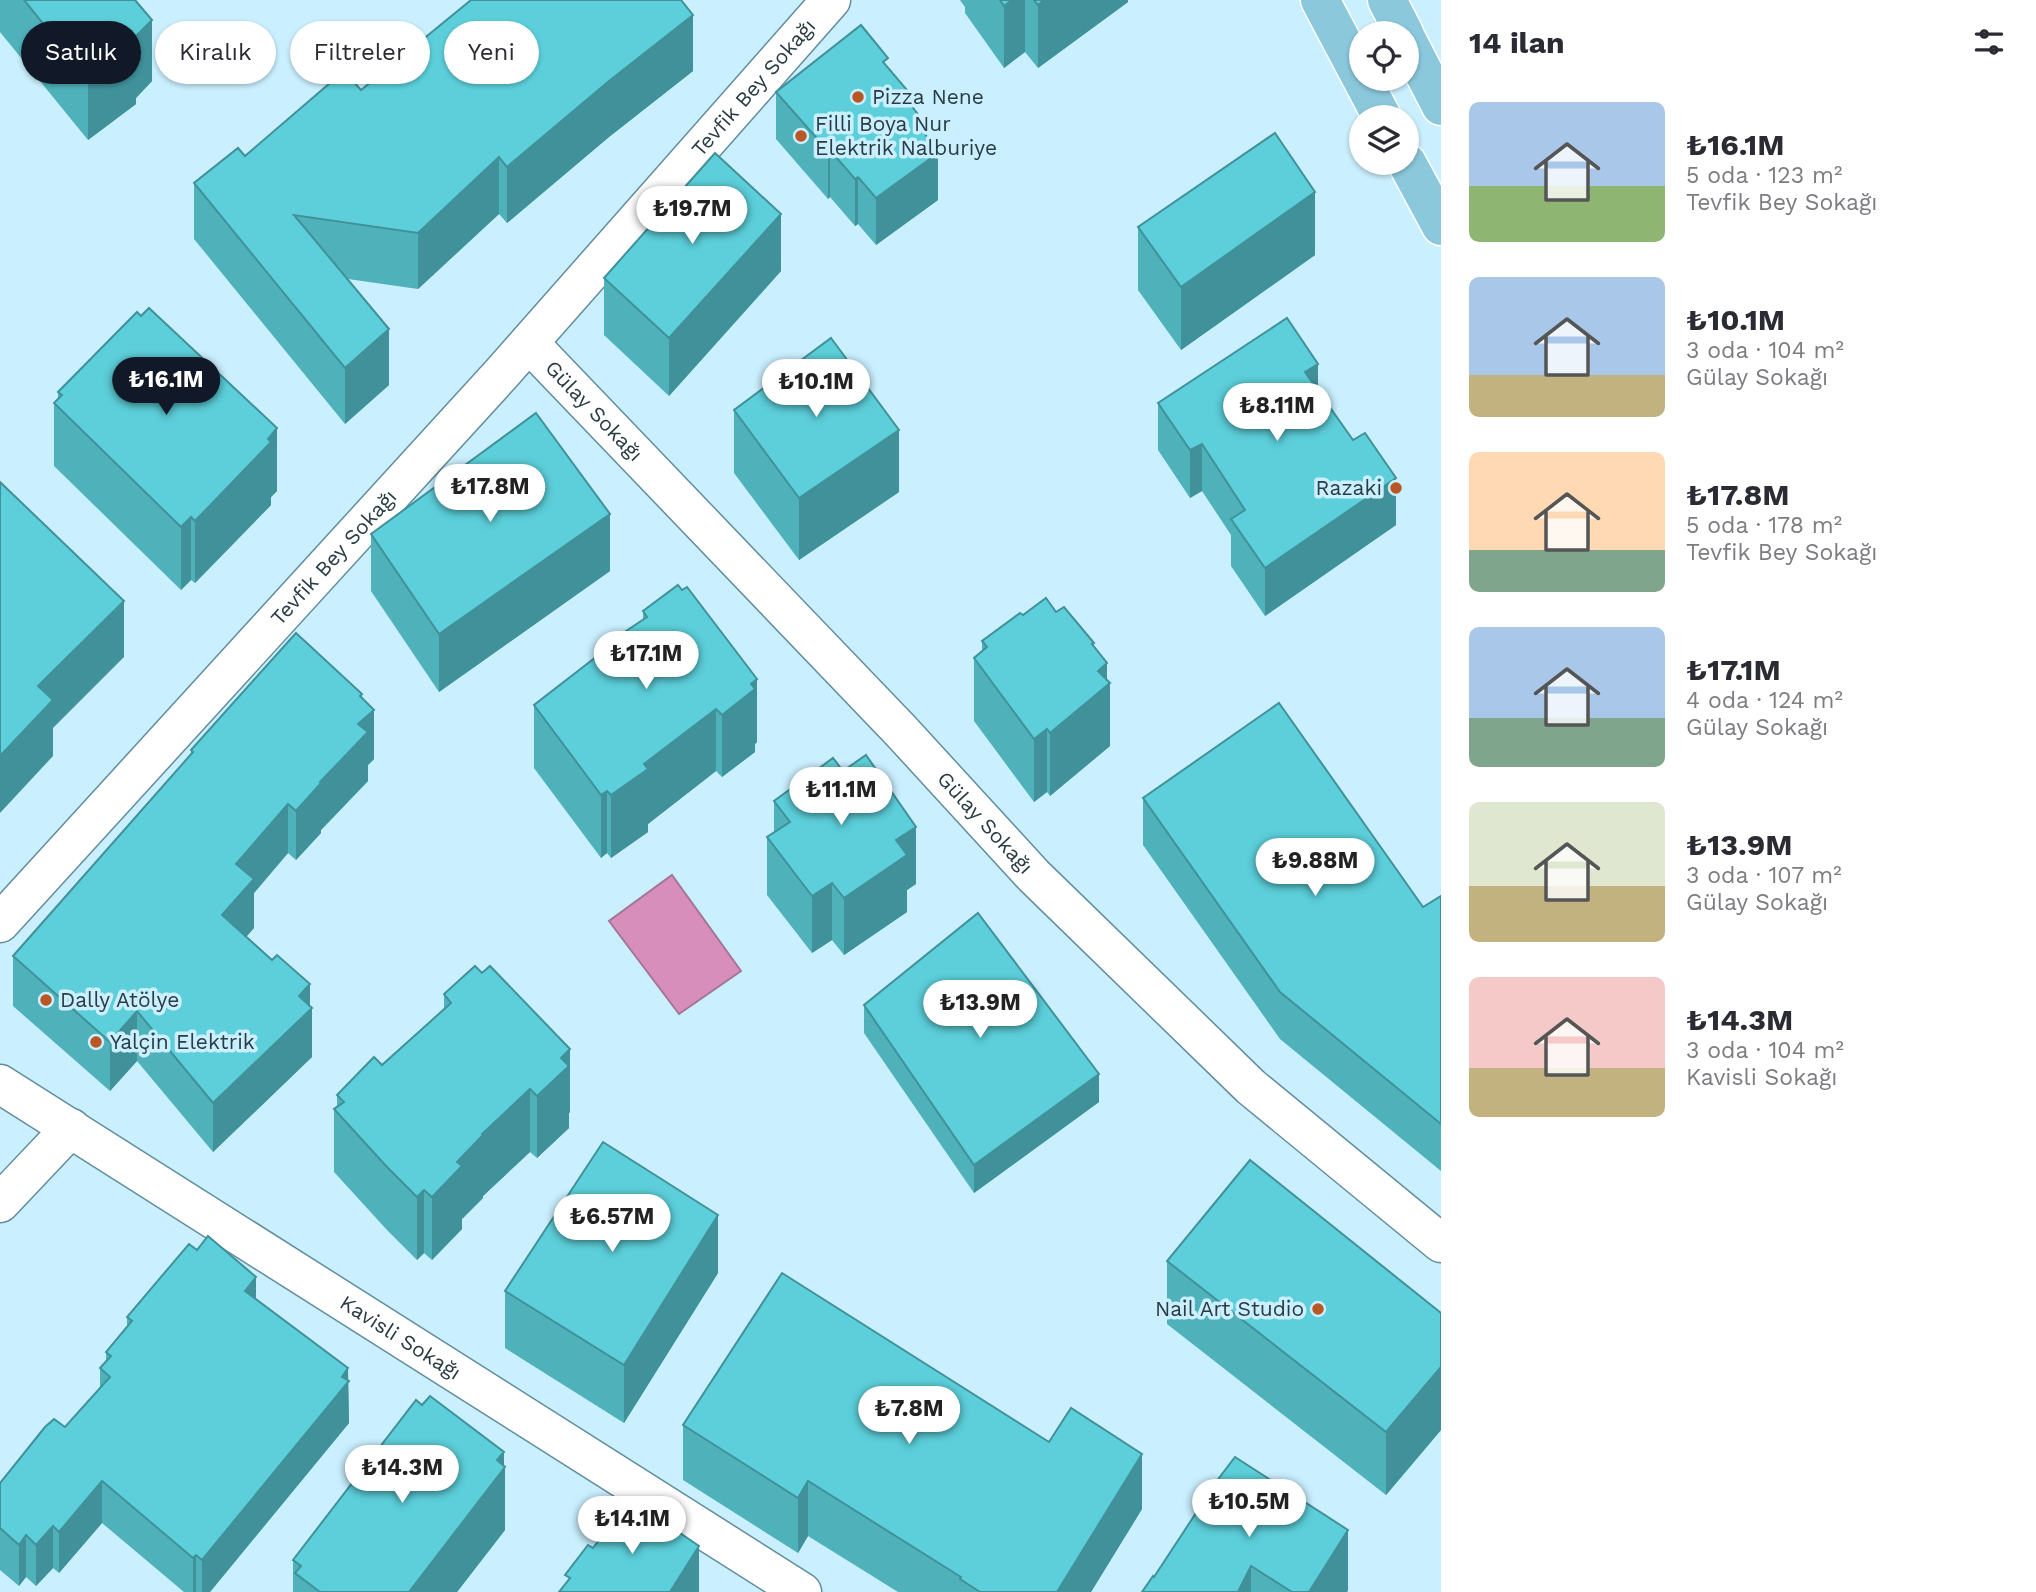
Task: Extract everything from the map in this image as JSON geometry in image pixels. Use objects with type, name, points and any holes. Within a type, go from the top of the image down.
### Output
[{"type":"main road","points":[[1320,0],[1376,105]]},
{"type":"main road","points":[[1387,0],[1398,21]]},
{"type":"main road","points":[[1419,63],[1441,106]]},
{"type":"main road","points":[[1413,175],[1441,226]]},
{"type":"street","name":"Tevfik Bey Sokağı","points":[[0,923],[529,343],[831,0]]},
{"type":"street","name":"Gülay Sokağı","points":[[529,343],[901,731],[1034,876],[1251,1087],[1441,1243]]},
{"type":"street","name":"Kavisli Sokağı","points":[[0,1084],[802,1592]]},
{"type":"street","points":[[0,1203],[71,1128]]},
{"type":"shaded area","points":[[672,875],[741,971],[679,1014],[609,921]]},
{"type":"building","points":[[24,0],[135,0],[152,20],[141,31],[141,21],[41,21]]},
{"type":"building","points":[[471,0],[681,0],[693,15],[507,167],[499,157],[418,233],[294,215],[389,329],[345,368],[194,183],[238,148],[245,156],[329,84],[356,84],[361,90],[368,84],[430,84],[430,34],[444,22],[444,84],[539,84],[539,21],[445,21]]},
{"type":"building","points":[[1000,0],[1012,0],[1004,6]]},
{"type":"building","points":[[861,25],[888,58],[883,62],[907,90],[902,94],[925,123],[921,128],[938,153],[876,198],[858,177],[855,179],[830,150],[828,151],[776,92]]},
{"type":"building","points":[[1275,133],[1315,192],[1181,287],[1138,227]]},
{"type":"building","points":[[715,153],[781,214],[669,338],[604,278]]},
{"type":"building","points":[[149,308],[277,428],[268,439],[271,442],[195,521],[191,517],[181,527],[54,403],[62,395],[58,392],[137,312],[141,316]]},
{"type":"building","points":[[1287,318],[1318,364],[1305,372],[1353,440],[1365,433],[1396,478],[1265,568],[1231,519],[1245,510],[1202,444],[1190,450],[1158,403]]},
{"type":"building","points":[[831,338],[899,430],[799,498],[734,410]]},
{"type":"building","points":[[536,413],[610,514],[439,634],[371,534]]},
{"type":"building","points":[[0,482],[124,601],[38,686],[53,700],[0,756]]},
{"type":"building","points":[[678,585],[682,590],[687,587],[757,679],[751,684],[755,689],[722,715],[716,709],[644,764],[648,769],[611,795],[607,791],[601,795],[534,705],[647,617],[643,611]]},
{"type":"building","points":[[1046,598],[1056,612],[1064,607],[1094,643],[1092,644],[1107,663],[1098,671],[1110,683],[1050,733],[1047,729],[1034,739],[974,658],[987,647],[982,641]]},
{"type":"building","points":[[296,633],[362,694],[360,696],[374,710],[358,724],[368,732],[296,811],[288,804],[236,864],[254,879],[222,915],[272,960],[277,955],[310,984],[299,996],[312,1008],[213,1103],[137,1011],[110,1042],[13,956]]},
{"type":"building","points":[[1279,703],[1423,907],[1441,896],[1441,1124],[1280,992],[1143,798]]},
{"type":"building","points":[[866,755],[916,827],[896,840],[907,855],[844,898],[832,883],[812,896],[767,837],[790,822],[774,801],[833,758],[843,771]]},
{"type":"building","points":[[978,913],[1099,1074],[974,1165],[864,1005]]},
{"type":"building","points":[[475,966],[482,973],[490,966],[570,1049],[561,1058],[569,1066],[537,1096],[530,1089],[482,1134],[457,1162],[462,1166],[432,1197],[424,1190],[417,1197],[334,1109],[344,1102],[337,1095],[374,1057],[382,1065],[451,1003],[444,994]]},
{"type":"building","points":[[603,1142],[718,1215],[624,1365],[505,1291]]},
{"type":"building","points":[[1250,1160],[1441,1313],[1441,1367],[1386,1432],[1167,1261]]},
{"type":"building","points":[[208,1236],[256,1277],[245,1291],[348,1368],[342,1377],[349,1381],[202,1560],[196,1555],[193,1558],[102,1481],[59,1532],[53,1526],[36,1545],[26,1535],[19,1545],[0,1528],[0,1483],[45,1427],[54,1419],[65,1427],[110,1377],[100,1368],[111,1356],[106,1352],[132,1321],[127,1317],[189,1244],[197,1250]]},
{"type":"building","points":[[782,1273],[1049,1442],[1071,1408],[1142,1454],[1057,1592],[980,1592],[960,1579],[961,1577],[808,1481],[798,1498],[683,1425]]},
{"type":"building","points":[[430,1396],[504,1452],[497,1460],[505,1467],[409,1592],[320,1592],[295,1573],[301,1566],[293,1560],[416,1400],[422,1405]]},
{"type":"building","points":[[1235,1457],[1348,1530],[1309,1592],[1292,1592],[1251,1566],[1238,1592],[1142,1592],[1154,1577]]},
{"type":"building","points":[[630,1499],[699,1546],[670,1592],[559,1592],[570,1578],[565,1575],[588,1545],[593,1548]]},
{"type":"place","name":"Pizza Nene","points":[[858,97]]},
{"type":"place","name":"Filli Boya Nur Elektrik Nalburiye","points":[[801,136]]},
{"type":"place","name":"Razaki","points":[[1396,488]]},
{"type":"place","name":"Dally Atölye","points":[[46,1000]]},
{"type":"place","name":"Yalçin Elektrik","points":[[96,1042]]},
{"type":"place","name":"Nail Art Studio","points":[[1318,1309]]}]
